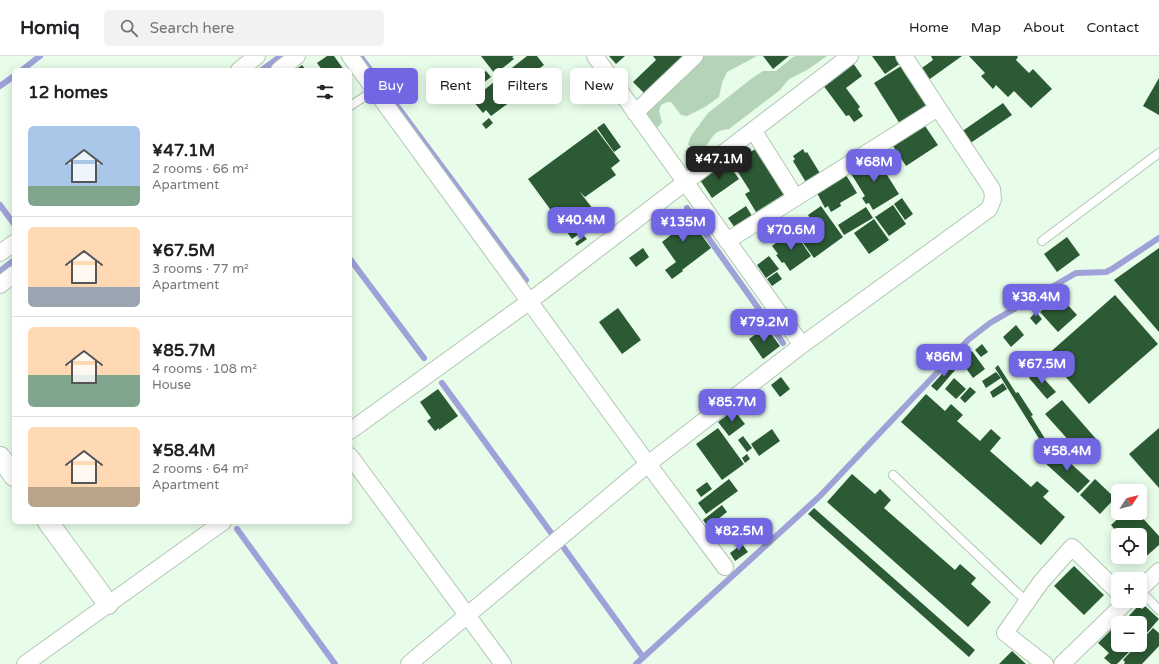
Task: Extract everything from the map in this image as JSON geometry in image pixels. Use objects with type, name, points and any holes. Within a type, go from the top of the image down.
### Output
[{"type":"street","points":[[242,68],[257,56]]},
{"type":"street","points":[[282,68],[297,56]]},
{"type":"street","points":[[350,56],[364,75]]},
{"type":"street","points":[[595,56],[802,345]]},
{"type":"street","points":[[635,113],[695,56]]},
{"type":"street","points":[[352,431],[530,301],[850,56]]},
{"type":"street","points":[[409,664],[648,464],[802,345],[989,209],[993,199],[992,190],[904,56]]},
{"type":"street","points":[[385,104],[725,567]]},
{"type":"street","points":[[727,241],[938,108]]},
{"type":"street","points":[[753,130],[796,198]]},
{"type":"street","points":[[0,253],[12,244]]},
{"type":"street","points":[[0,285],[12,276]]},
{"type":"street","points":[[0,457],[12,473]]},
{"type":"street","points":[[352,459],[503,664]]},
{"type":"street","points":[[49,524],[108,604]]},
{"type":"street","points":[[25,664],[220,524]]},
{"type":"street","points":[[1045,664],[1005,633],[1041,582],[1072,547],[1111,585]]},
{"type":"street","points":[[1147,583],[1159,571]]},
{"type":"street","points":[[1062,664],[1120,608]]},
{"type":"lane","points":[[352,105],[364,97]]},
{"type":"lane","points":[[1042,241],[1159,153]]},
{"type":"lane","points":[[893,475],[1027,602]]},
{"type":"lane","points":[[1147,597],[1159,610]]},
{"type":"green space","points":[[703,56],[757,56],[727,72],[722,83],[719,97],[705,107],[687,116],[681,115],[671,102],[661,105],[659,111],[662,122],[658,127],[653,127],[644,115],[658,99]]},
{"type":"green space","points":[[796,56],[827,56],[807,70],[789,79],[780,90],[729,129],[721,130],[716,133],[704,148],[692,151],[688,144],[691,136],[708,113],[763,71],[776,71]]},
{"type":"building","points":[[327,56],[334,56],[343,68],[321,68],[317,63]]},
{"type":"building","points":[[481,56],[514,56],[512,57],[514,59],[503,68],[493,68],[493,71]]},
{"type":"building","points":[[527,56],[537,56],[544,65],[540,68],[512,68]]},
{"type":"building","points":[[609,56],[625,56],[616,64]]},
{"type":"building","points":[[653,56],[685,56],[645,94],[633,82],[656,60]]},
{"type":"building","points":[[763,56],[789,56],[773,69]]},
{"type":"building","points":[[872,56],[895,56],[901,63],[885,74]]},
{"type":"building","points":[[931,56],[962,56],[927,81],[919,70],[933,60]]},
{"type":"building","points":[[969,56],[1017,56],[1018,57],[1016,60],[1029,73],[1033,69],[1052,89],[1031,108],[1014,91],[1008,97],[996,85],[993,89],[981,76],[985,73]]},
{"type":"building","points":[[853,63],[862,76],[846,88],[860,107],[858,109],[863,116],[854,122],[849,115],[846,116],[823,85]]},
{"type":"building","points":[[901,66],[908,76],[910,75],[929,105],[900,124],[874,83]]},
{"type":"building","points":[[486,71],[491,77],[485,82]]},
{"type":"building","points":[[1159,78],[1159,115],[1143,106]]},
{"type":"building","points":[[493,83],[493,104],[507,104],[491,116],[486,110],[483,113],[475,104],[485,104],[485,89]]},
{"type":"building","points":[[1003,103],[1012,115],[969,144],[961,132]]},
{"type":"building","points":[[489,118],[493,123],[486,129],[482,124]]},
{"type":"building","points":[[604,123],[621,147],[614,152],[597,128]]},
{"type":"building","points":[[923,123],[938,145],[906,166],[891,143]]},
{"type":"building","points":[[596,129],[620,161],[611,168],[616,175],[585,197],[579,191],[593,209],[595,207],[600,214],[596,217],[598,220],[572,239],[528,179]]},
{"type":"building","points":[[757,148],[786,193],[756,212],[745,194],[750,191],[736,169],[748,162],[744,156]]},
{"type":"building","points":[[886,148],[891,155],[884,159],[880,152]]},
{"type":"building","points":[[803,149],[805,153],[807,152],[821,175],[807,184],[793,161],[795,159],[793,156]]},
{"type":"building","points":[[875,156],[899,194],[873,210],[869,203],[866,204],[862,198],[865,196],[850,172]]},
{"type":"building","points":[[727,162],[739,179],[712,198],[700,180]]},
{"type":"building","points":[[846,175],[857,193],[840,203],[841,206],[831,212],[828,206],[825,208],[817,193]]},
{"type":"building","points":[[902,198],[913,214],[905,220],[894,204]]},
{"type":"building","points":[[893,205],[906,224],[889,236],[875,217]]},
{"type":"building","points":[[746,206],[752,216],[735,228],[728,218]]},
{"type":"building","points":[[821,206],[843,237],[814,258],[798,236],[806,230],[804,227],[812,221],[808,215]]},
{"type":"building","points":[[866,207],[873,218],[844,235],[838,225]]},
{"type":"building","points":[[683,210],[711,248],[672,279],[665,270],[676,262],[662,242],[671,235],[663,224]]},
{"type":"building","points":[[874,219],[889,240],[869,254],[854,233]]},
{"type":"building","points":[[793,230],[811,256],[790,271],[784,262],[782,263],[776,255],[778,254],[772,246]]},
{"type":"building","points":[[584,236],[587,239],[577,246],[575,243]]},
{"type":"building","points":[[1067,237],[1080,255],[1057,272],[1044,254]]},
{"type":"building","points":[[643,248],[649,257],[636,267],[629,258]]},
{"type":"building","points":[[1159,248],[1159,332],[1114,280]]},
{"type":"building","points":[[769,256],[779,269],[766,278],[757,265]]},
{"type":"building","points":[[777,272],[782,279],[772,286],[767,279]]},
{"type":"building","points":[[1059,295],[1077,315],[1058,332],[1040,312]]},
{"type":"building","points":[[1115,295],[1158,344],[1089,404],[1047,355]]},
{"type":"building","points":[[618,308],[641,340],[622,354],[599,322]]},
{"type":"building","points":[[1036,312],[1042,319],[1036,325],[1030,318]]},
{"type":"building","points":[[1016,325],[1024,335],[1011,347],[1003,337]]},
{"type":"building","points":[[766,327],[780,346],[763,359],[749,339]]},
{"type":"building","points":[[982,344],[988,352],[981,357],[975,350]]},
{"type":"building","points":[[972,351],[985,369],[973,378],[960,360]]},
{"type":"building","points":[[951,364],[956,369],[937,391],[931,386]]},
{"type":"building","points":[[998,365],[1016,393],[1018,392],[1033,415],[1031,416],[1052,450],[1048,453],[995,368]]},
{"type":"building","points":[[1037,371],[1056,392],[1047,399],[1029,378]]},
{"type":"building","points":[[996,372],[1001,378],[986,388],[982,381]]},
{"type":"building","points":[[781,377],[790,389],[780,397],[771,385]]},
{"type":"building","points":[[954,378],[966,389],[956,399],[945,389]]},
{"type":"building","points":[[1003,383],[1007,389],[993,398],[990,392]]},
{"type":"building","points":[[970,387],[976,392],[965,403],[960,398]]},
{"type":"building","points":[[438,389],[458,416],[439,430],[439,428],[435,431],[427,421],[431,418],[420,402]]},
{"type":"building","points":[[926,394],[945,411],[951,404],[963,415],[957,421],[980,441],[991,429],[1001,438],[990,451],[1031,487],[1037,481],[1049,491],[1043,497],[1065,517],[1041,545],[901,422]]},
{"type":"building","points":[[1062,400],[1097,440],[1081,454],[1045,414]]},
{"type":"building","points":[[734,410],[745,424],[729,436],[718,422]]},
{"type":"building","points":[[718,428],[744,464],[722,480],[696,444]]},
{"type":"building","points":[[1159,428],[1159,488],[1129,454]]},
{"type":"building","points":[[772,429],[780,441],[759,456],[751,444]]},
{"type":"building","points":[[743,436],[752,448],[747,452],[738,440]]},
{"type":"building","points":[[1056,450],[1090,481],[1078,493],[1044,462]]},
{"type":"building","points":[[747,454],[750,459],[745,463],[742,458]]},
{"type":"building","points":[[852,474],[875,494],[880,489],[891,500],[884,508],[955,570],[960,564],[976,578],[971,584],[991,602],[968,627],[827,502]]},
{"type":"building","points":[[729,479],[738,491],[706,514],[698,503]]},
{"type":"building","points":[[1095,479],[1111,494],[1111,502],[1100,514],[1080,495]]},
{"type":"building","points":[[707,482],[712,489],[701,497],[696,490]]},
{"type":"building","points":[[722,505],[727,512],[708,527],[703,520]]},
{"type":"building","points":[[814,508],[975,650],[969,657],[808,514]]},
{"type":"building","points":[[1116,520],[1144,520],[1159,536],[1159,545],[1147,556],[1147,528],[1113,528],[1111,525]]},
{"type":"building","points":[[742,544],[748,552],[735,561],[730,553]]},
{"type":"building","points":[[1074,566],[1104,595],[1084,615],[1054,586]]},
{"type":"building","points":[[1136,608],[1147,608],[1159,619],[1147,633],[1147,616],[1129,616]]},
{"type":"building","points":[[1153,628],[1159,633],[1159,646],[1142,664],[1124,664],[1125,662],[1123,660],[1130,652],[1147,652],[1147,634]]},
{"type":"building","points":[[1111,630],[1111,652],[1129,652],[1117,664],[1111,664],[1104,658],[1109,653],[1098,643]]},
{"type":"building","points":[[1012,651],[1026,664],[999,664]]},
{"type":"waterway","points":[[25,68],[40,56]]},
{"type":"waterway","points":[[265,68],[281,56]]},
{"type":"waterway","points":[[360,56],[526,280]]},
{"type":"waterway","points":[[0,86],[12,77]]},
{"type":"waterway","points":[[0,205],[12,221]]},
{"type":"waterway","points":[[687,208],[783,343]]},
{"type":"waterway","points":[[636,664],[820,496],[968,340],[990,323],[1076,273],[1106,272],[1159,238]]},
{"type":"waterway","points":[[0,271],[12,262]]},
{"type":"waterway","points":[[352,262],[424,358]]},
{"type":"waterway","points":[[442,383],[552,534]]},
{"type":"waterway","points":[[237,529],[335,664]]},
{"type":"waterway","points":[[564,548],[643,657]]}]
